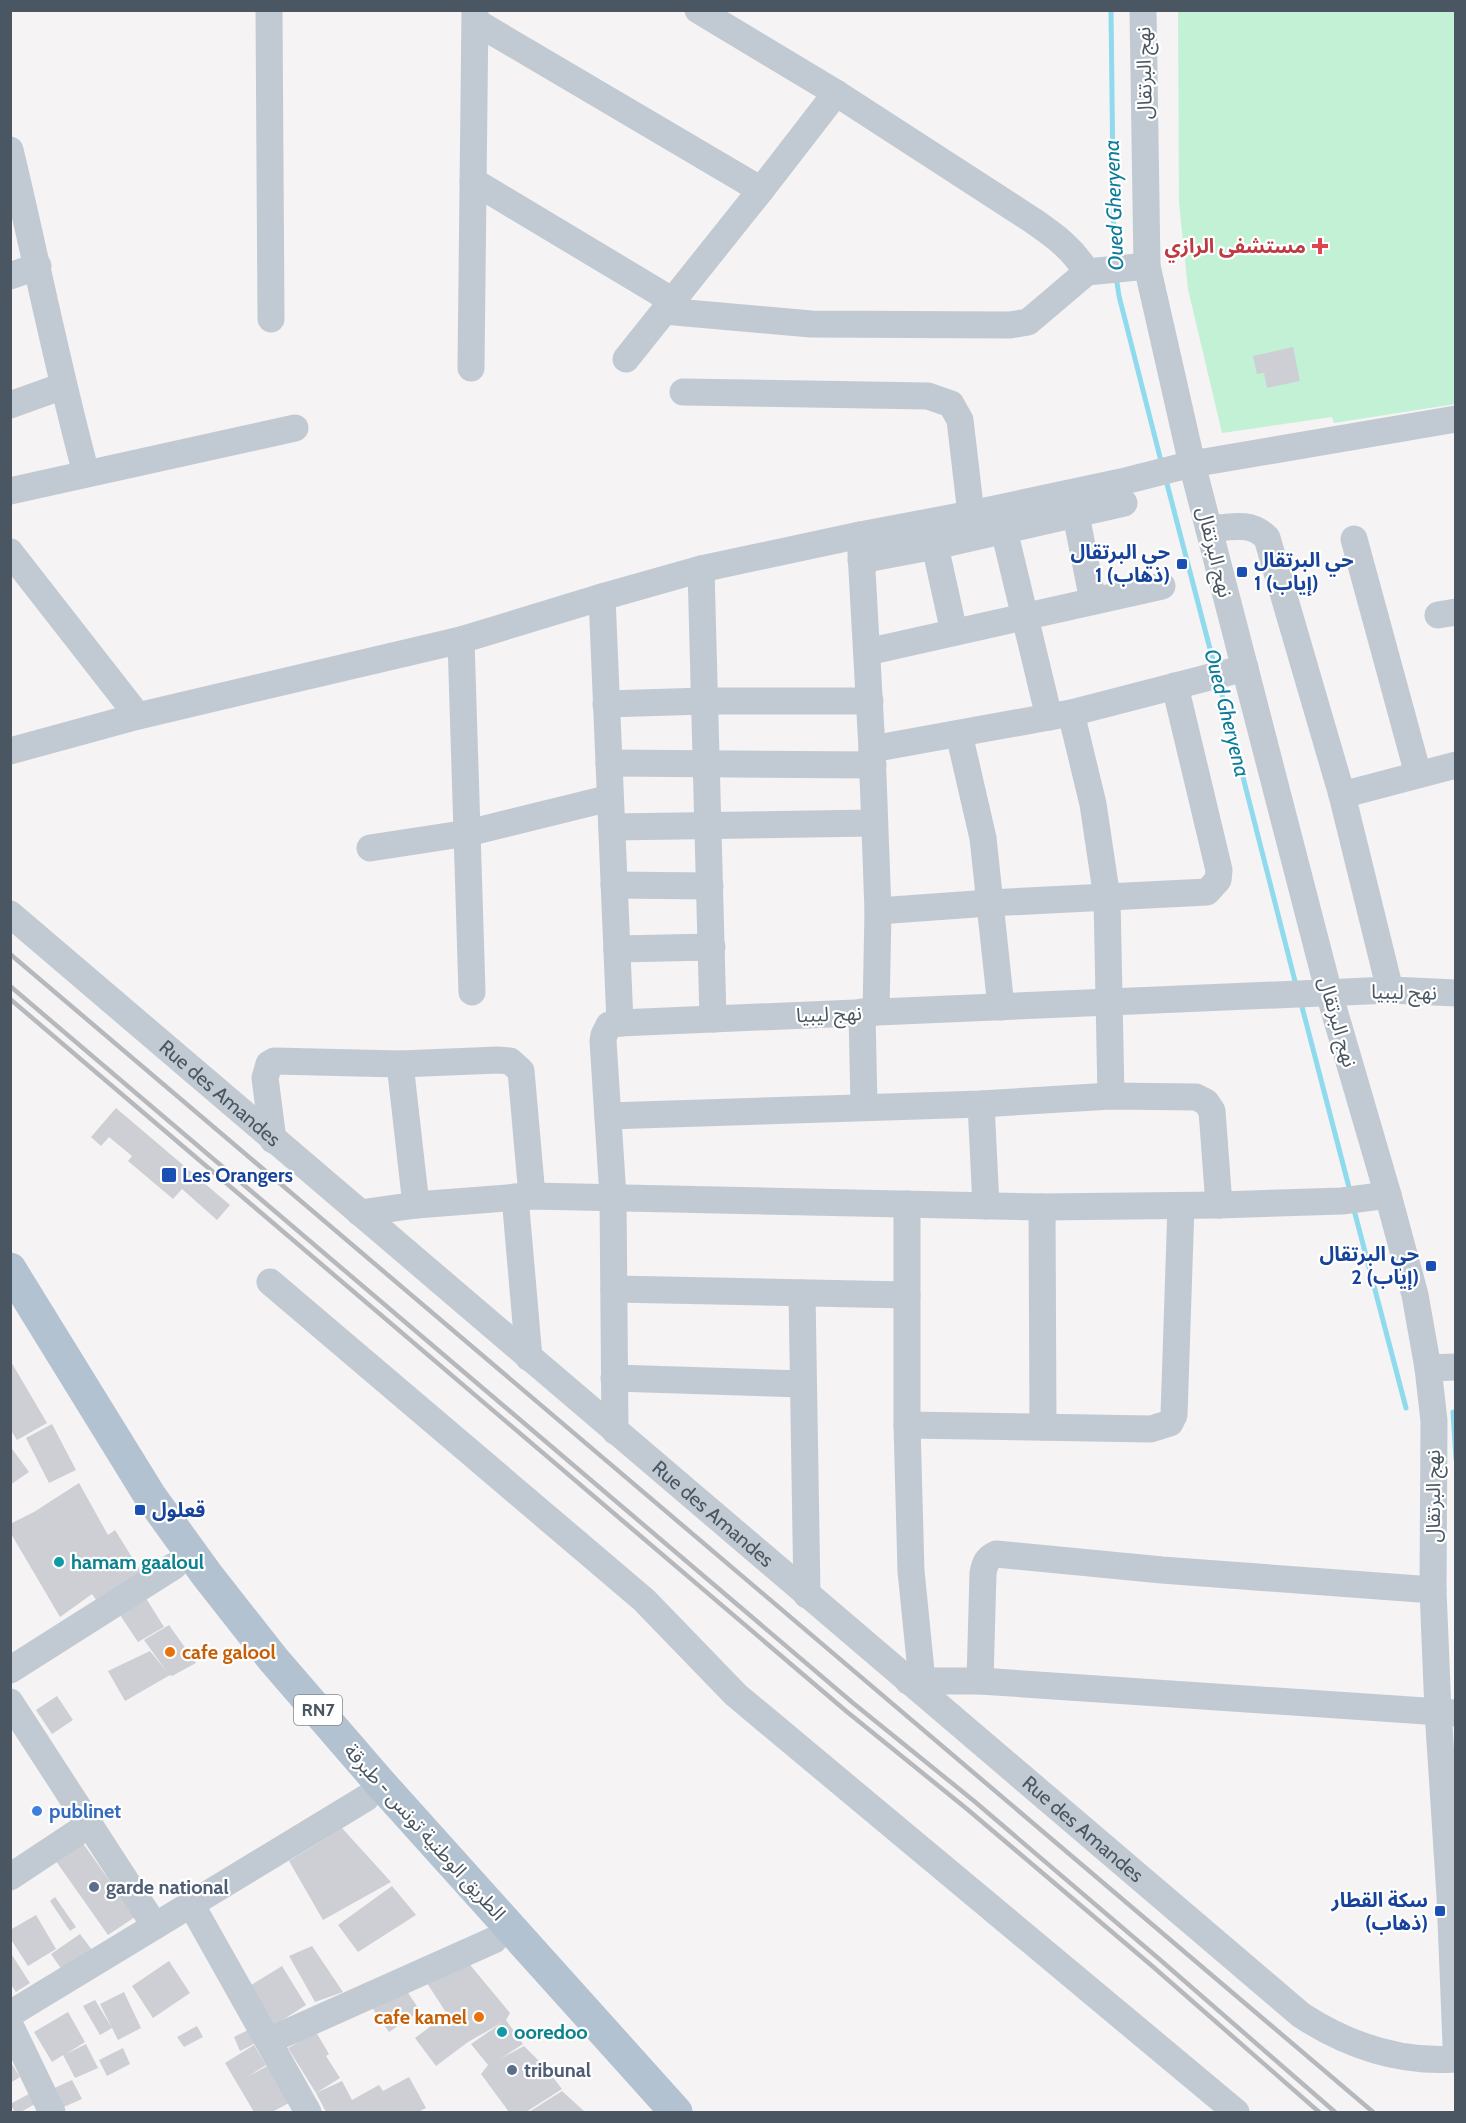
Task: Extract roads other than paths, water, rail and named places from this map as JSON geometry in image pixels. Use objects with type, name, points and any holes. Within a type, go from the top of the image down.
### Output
[{"type":"main road","name":"الطريق الوطنية تونس - طبرقة","points":[[10,1269],[150,1496],[258,1641],[381,1784],[676,2112]]},
{"type":"main road","name":"الطريق الوطنية تونس - طبرقة","points":[[10,1309],[88,1437],[174,1566],[257,1672],[366,1798],[648,2112]]},
{"type":"street","points":[[268,10],[271,319]]},
{"type":"street","points":[[698,10],[836,93],[1060,240],[1090,271]]},
{"type":"street","name":"نهج البرتقال","points":[[1143,10],[1139,267],[1184,466],[1209,529],[1237,670],[1322,993],[1365,1198],[1415,1295],[1428,1368],[1442,1483],[1433,1590],[1448,1712],[1451,2055]]},
{"type":"street","points":[[475,16],[762,190]]},
{"type":"street","points":[[471,368],[475,16]]},
{"type":"street","points":[[626,359],[762,190],[836,93]]},
{"type":"street","points":[[10,150],[38,266],[63,386],[86,473]]},
{"type":"street","points":[[473,180],[669,306],[811,324],[1010,325],[1028,322],[1090,271],[1139,267]]},
{"type":"street","points":[[10,276],[38,266]]},
{"type":"street","points":[[10,405],[63,386]]},
{"type":"street","points":[[683,392],[928,396],[951,404],[960,420],[971,514]]},
{"type":"street","points":[[10,751],[138,716],[461,640],[701,569],[861,547],[935,546],[1076,515],[1184,466],[1455,419]]},
{"type":"street","points":[[10,491],[295,428]]},
{"type":"street","points":[[861,547],[971,514],[1122,493]]},
{"type":"street","points":[[1076,515],[1093,601]]},
{"type":"street","points":[[1209,529],[1246,526],[1262,533],[1267,538],[1342,795],[1390,990]]},
{"type":"street","points":[[1004,530],[1025,616],[1093,804],[1107,898],[1112,1096]]},
{"type":"street","points":[[1354,539],[1418,774]]},
{"type":"street","points":[[935,546],[954,632]]},
{"type":"street","points":[[861,547],[870,701],[878,911],[864,1107]]},
{"type":"street","points":[[10,552],[138,716]]},
{"type":"street","points":[[701,569],[713,1019]]},
{"type":"street","points":[[867,652],[1162,586]]},
{"type":"street","points":[[602,597],[620,1023],[609,1025],[604,1035],[613,1197],[615,1431]]},
{"type":"street","points":[[461,640],[472,992]]},
{"type":"street","points":[[609,763],[707,765],[872,757],[959,734],[1060,715],[1237,670]]},
{"type":"street","points":[[878,911],[1207,892],[1218,880],[1219,870],[1182,685]]},
{"type":"street","points":[[606,704],[705,701],[870,701]]},
{"type":"street","points":[[959,734],[983,838],[1000,1007]]},
{"type":"street","points":[[1342,795],[1455,765]]},
{"type":"street","points":[[370,848],[468,833],[610,798]]},
{"type":"street","points":[[612,827],[874,823]]},
{"type":"street","points":[[614,885],[710,886]]},
{"type":"street","name":"Rue des Amandes","points":[[10,914],[807,1595],[915,1681],[1301,2015],[1344,2040],[1372,2050],[1402,2057],[1451,2055]]},
{"type":"street","points":[[617,949],[711,947]]},
{"type":"street","name":"نهج ليبيا","points":[[620,1023],[1390,990],[1455,993]]},
{"type":"street","points":[[273,1140],[265,1078],[269,1064],[274,1061],[400,1064],[498,1060],[510,1061],[517,1066],[520,1071],[529,1358]]},
{"type":"street","points":[[400,1064],[416,1205]]},
{"type":"street","points":[[608,1116],[981,1104],[1112,1096],[1196,1097],[1206,1102],[1212,1111],[1219,1205]]},
{"type":"street","points":[[981,1104],[986,1206]]},
{"type":"street","points":[[360,1213],[416,1205],[524,1197],[1042,1207],[1219,1205],[1365,1198]]},
{"type":"street","points":[[907,1204],[907,1425],[915,1681],[980,1681],[1448,1712]]},
{"type":"street","points":[[907,1425],[1151,1429],[1170,1423],[1174,1415],[1180,1206]]},
{"type":"street","points":[[1042,1207],[1043,1427]]},
{"type":"street","points":[[270,1282],[644,1600],[736,1695],[1236,2112]]},
{"type":"street","points":[[614,1289],[907,1295]]},
{"type":"street","points":[[801,1293],[807,1595]]},
{"type":"street","points":[[1428,1368],[1455,1367]]},
{"type":"street","points":[[614,1378],[803,1384]]},
{"type":"street","points":[[980,1681],[983,1573],[989,1557],[996,1554],[1174,1571],[1433,1590]]},
{"type":"street","points":[[10,1670],[174,1566]]},
{"type":"street","points":[[10,1702],[155,1926]]},
{"type":"street","points":[[10,2014],[366,1798]]},
{"type":"street","points":[[10,1877],[90,1824]]},
{"type":"street","points":[[191,1904],[308,2112]]},
{"type":"street","points":[[268,2041],[494,1940]]},
{"type":"street","points":[[10,2025],[52,2112]]},
{"type":"waterway","name":"Oued Gheryena","points":[[1111,10],[1114,261]]},
{"type":"waterway","name":"Oued Gheryena","points":[[1116,276],[1119,296],[1162,465]]},
{"type":"waterway","name":"Oued Gheryena","points":[[1166,480],[1215,668]]},
{"type":"waterway","name":"Oued Gheryena","points":[[1219,683],[1296,985]]},
{"type":"waterway","name":"Oued Gheryena","points":[[1301,1003],[1350,1191]]},
{"type":"waterway","name":"Oued Gheryena","points":[[1353,1206],[1406,1408]]},
{"type":"waterway","name":"Oued Gheryena","points":[[1453,1412],[1456,1459]]},
{"type":"railway","points":[[10,954],[1373,2112]]},
{"type":"railway","points":[[10,986],[853,1703],[974,1801],[1335,2112]]},
{"type":"railway","points":[[10,999],[846,1711],[967,1809],[1151,1965],[1319,2112]]},
{"type":"place","name":"مستشفى الرازي","points":[[1320,246]]},
{"type":"place","name":"حي البرتقال 1 (ذهاب)","points":[[1182,564]]},
{"type":"place","name":"حي البرتقال 1 (إياب)","points":[[1242,572]]},
{"type":"place","name":"Les Orangers","points":[[169,1175]]},
{"type":"place","name":"حي البرتقال 2 (إياب)","points":[[1431,1266]]},
{"type":"place","name":"قعلول","points":[[140,1510]]},
{"type":"place","name":"hamam gaaloul","points":[[59,1562]]},
{"type":"place","name":"cafe galool","points":[[170,1652]]},
{"type":"place","name":"publinet","points":[[37,1811]]},
{"type":"place","name":"garde national","points":[[94,1887]]},
{"type":"place","name":"سكة القطار (ذهاب)","points":[[1440,1911]]},
{"type":"place","name":"cafe kamel","points":[[479,2017]]},
{"type":"place","name":"ooredoo","points":[[502,2032]]},
{"type":"place","name":"tribunal","points":[[512,2070]]}]
